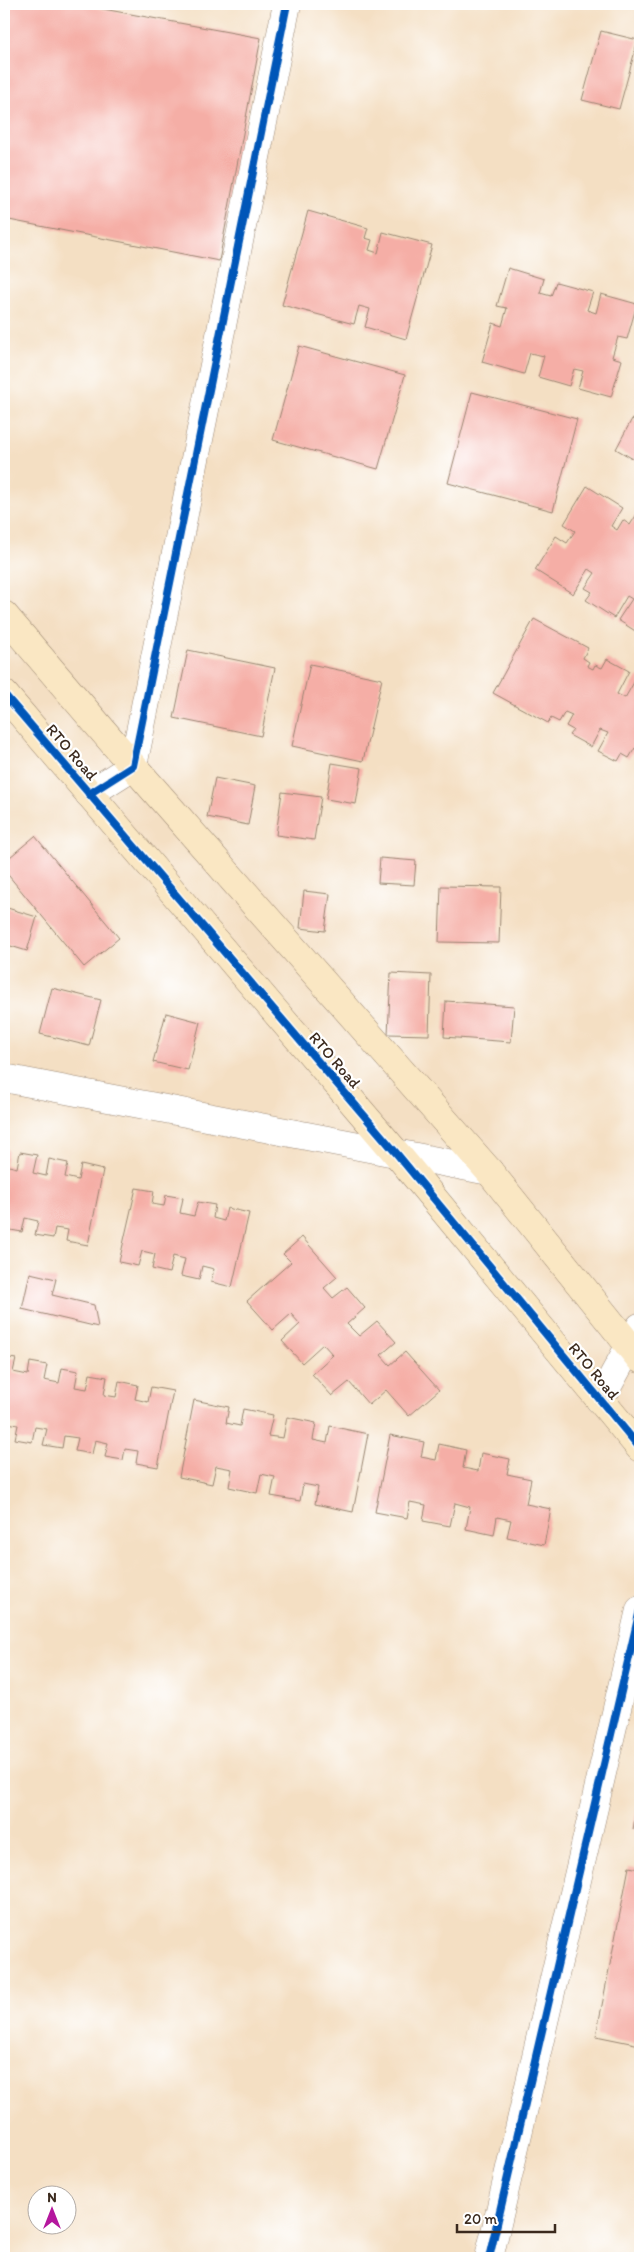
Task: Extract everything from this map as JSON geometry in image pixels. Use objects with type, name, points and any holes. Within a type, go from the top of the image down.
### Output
[{"type":"street","points":[[89,794],[133,766],[288,4]]},
{"type":"street","points":[[4,615],[133,766],[489,1171],[637,1344],[600,1400]]},
{"type":"street","name":"RTO Road","points":[[4,694],[397,1154],[640,1448]]},
{"type":"street","points":[[4,1078],[489,1171]]},
{"type":"street","points":[[489,2258],[640,1610]]},
{"type":"building","points":[[4,4],[76,4],[261,38],[219,261],[4,219]]},
{"type":"building","points":[[601,31],[638,40],[619,109],[582,100]]},
{"type":"building","points":[[308,211],[368,228],[365,238],[372,240],[369,250],[378,253],[383,232],[432,245],[406,339],[365,327],[370,309],[359,306],[354,324],[282,305]]},
{"type":"building","points":[[508,268],[544,279],[540,293],[551,296],[556,282],[593,292],[587,310],[596,313],[601,294],[637,304],[627,339],[618,337],[612,357],[622,360],[611,397],[578,388],[583,371],[574,369],[569,386],[538,377],[544,356],[530,353],[524,374],[482,362],[493,323],[502,326],[507,308],[497,306]]},
{"type":"building","points":[[299,346],[405,375],[378,469],[273,440]]},
{"type":"building","points":[[472,392],[577,419],[553,511],[448,483]]},
{"type":"building","points":[[632,419],[639,423],[640,420],[640,463],[616,449]]},
{"type":"building","points":[[587,486],[622,508],[611,526],[617,530],[623,520],[630,525],[637,514],[640,516],[640,634],[618,620],[632,599],[627,596],[614,618],[586,600],[592,592],[585,588],[595,573],[589,569],[573,594],[535,570],[556,536],[567,543],[575,531],[564,524]]},
{"type":"building","points":[[534,619],[588,648],[583,658],[589,662],[587,666],[593,669],[595,665],[602,668],[607,659],[629,671],[617,694],[625,698],[637,677],[640,678],[640,751],[635,748],[629,758],[622,754],[618,761],[598,751],[608,733],[600,730],[591,747],[569,735],[573,730],[566,726],[572,715],[565,712],[559,722],[551,718],[548,723],[493,693]]},
{"type":"building","points":[[188,650],[275,668],[261,736],[174,718]]},
{"type":"building","points":[[310,664],[382,679],[363,761],[292,746]]},
{"type":"building","points":[[332,763],[362,768],[356,804],[326,799]]},
{"type":"building","points":[[215,778],[255,786],[248,825],[207,817]]},
{"type":"building","points":[[282,792],[321,797],[314,840],[276,835]]},
{"type":"building","points":[[35,836],[119,938],[84,967],[4,870],[4,862]]},
{"type":"building","points":[[380,858],[416,861],[414,885],[378,883]]},
{"type":"building","points":[[441,886],[501,887],[499,943],[439,942]]},
{"type":"building","points":[[304,891],[330,894],[325,931],[300,928]]},
{"type":"building","points":[[4,907],[37,917],[27,951],[4,944]]},
{"type":"building","points":[[391,973],[431,975],[429,1035],[388,1034]]},
{"type":"building","points":[[52,988],[101,1000],[89,1046],[40,1034]]},
{"type":"building","points":[[446,1001],[514,1006],[511,1042],[444,1037]]},
{"type":"building","points":[[166,1013],[200,1022],[188,1070],[153,1062]]},
{"type":"building","points":[[4,1149],[8,1150],[5,1165],[17,1168],[20,1152],[37,1155],[33,1173],[46,1176],[49,1159],[68,1163],[65,1177],[78,1180],[81,1165],[103,1170],[88,1245],[66,1241],[68,1230],[55,1228],[53,1238],[35,1235],[38,1221],[25,1218],[22,1232],[5,1229],[8,1217],[4,1216]]},
{"type":"building","points":[[136,1188],[154,1191],[152,1204],[164,1206],[166,1195],[183,1198],[180,1213],[194,1216],[198,1202],[215,1205],[213,1218],[224,1221],[227,1208],[249,1213],[232,1287],[211,1282],[214,1269],[202,1266],[199,1280],[181,1276],[185,1259],[173,1256],[169,1273],[152,1269],[155,1254],[142,1251],[138,1266],[119,1262]]},
{"type":"building","points":[[302,1237],[337,1277],[324,1288],[333,1298],[347,1287],[365,1308],[347,1324],[359,1336],[377,1321],[396,1342],[381,1355],[390,1365],[405,1352],[439,1390],[409,1416],[386,1390],[369,1405],[349,1382],[332,1396],[312,1374],[333,1355],[323,1344],[302,1363],[282,1341],[300,1324],[291,1314],[273,1330],[247,1301],[291,1262],[283,1254]]},
{"type":"building","points":[[30,1273],[56,1279],[52,1295],[94,1305],[98,1327],[22,1309]]},
{"type":"building","points":[[4,1357],[16,1359],[13,1372],[28,1375],[30,1362],[47,1365],[44,1380],[59,1383],[62,1368],[78,1371],[75,1387],[87,1389],[90,1374],[107,1377],[104,1395],[116,1397],[119,1381],[138,1385],[135,1399],[148,1402],[151,1387],[173,1391],[158,1467],[136,1463],[138,1451],[125,1449],[123,1460],[105,1457],[108,1443],[95,1440],[92,1454],[75,1451],[78,1438],[64,1436],[62,1448],[43,1445],[47,1429],[35,1427],[32,1442],[15,1439],[18,1425],[4,1422]]},
{"type":"building","points":[[194,1400],[229,1407],[226,1423],[240,1426],[243,1409],[273,1415],[268,1436],[283,1438],[287,1417],[316,1423],[313,1440],[327,1443],[330,1426],[368,1434],[353,1512],[315,1504],[318,1487],[303,1484],[300,1501],[271,1496],[275,1477],[261,1474],[257,1493],[229,1487],[232,1469],[216,1466],[212,1484],[179,1477]]},
{"type":"building","points":[[390,1435],[424,1442],[421,1457],[436,1460],[439,1444],[466,1450],[463,1468],[478,1471],[481,1453],[510,1459],[507,1474],[531,1479],[526,1504],[551,1509],[544,1545],[507,1537],[511,1520],[497,1517],[494,1535],[466,1529],[470,1507],[455,1503],[450,1526],[423,1521],[426,1505],[410,1502],[407,1518],[375,1512]]},
{"type":"building","points":[[640,1798],[640,1830],[633,1829]]},
{"type":"building","points":[[629,1867],[640,1869],[640,2045],[596,2036]]},
{"type":"cycle path","points":[[89,794],[133,766],[287,4]]},
{"type":"cycle path","points":[[4,694],[397,1154],[640,1448]]},
{"type":"cycle path","points":[[489,2258],[640,1610]]}]
